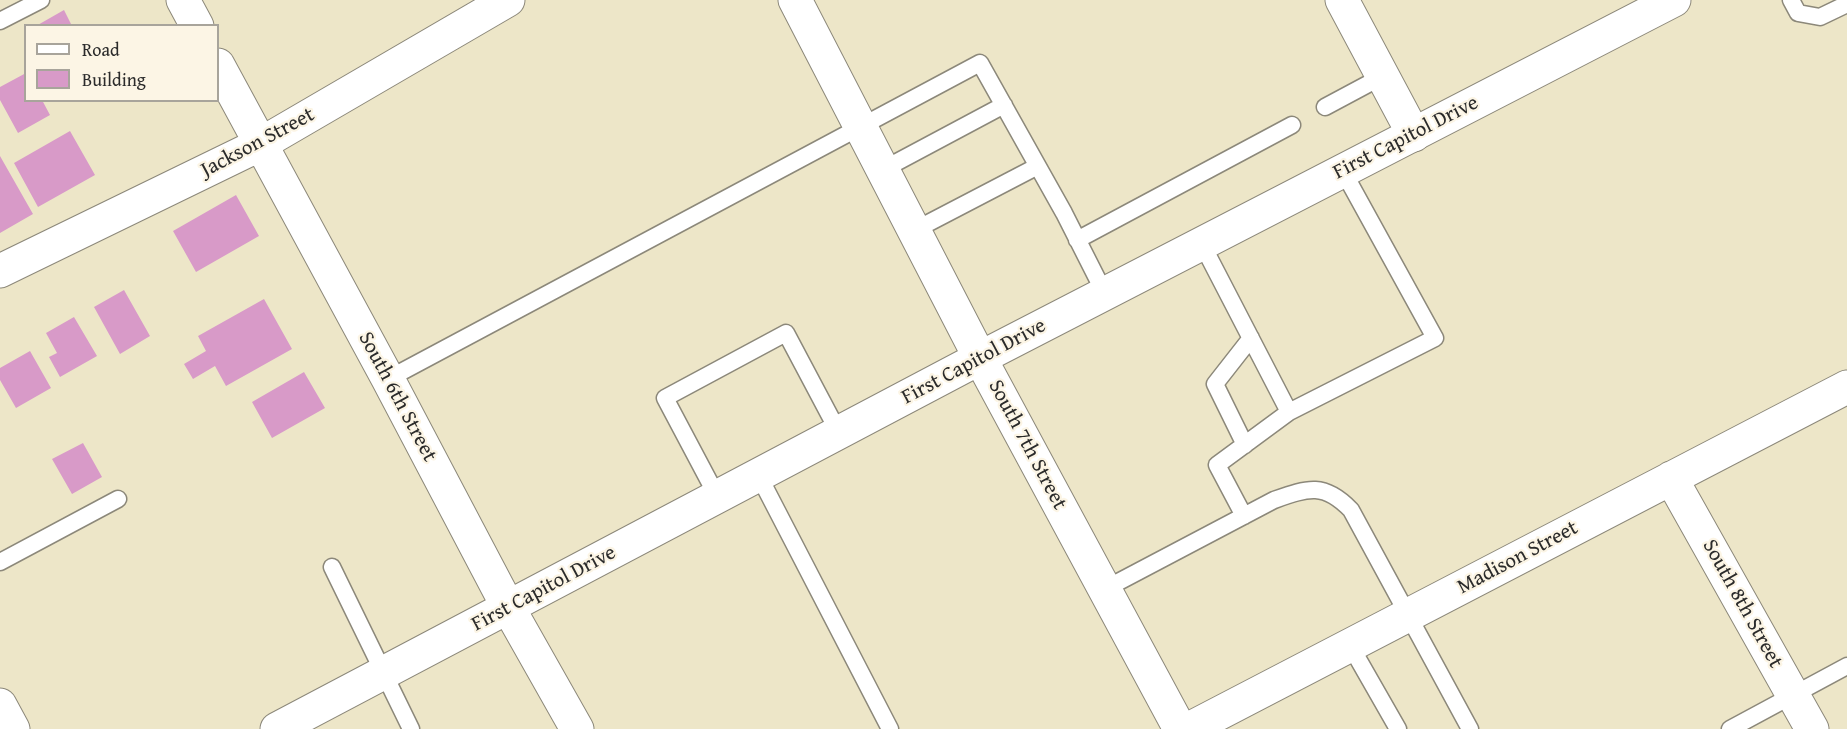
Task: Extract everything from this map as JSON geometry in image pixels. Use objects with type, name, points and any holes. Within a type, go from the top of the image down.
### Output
[{"type":"street","points":[[183,0],[196,24]]},
{"type":"street","name":"Jackson Street","points":[[0,271],[259,145],[508,0]]},
{"type":"street","name":"South 7th Street","points":[[795,0],[980,358],[1180,729]]},
{"type":"street","points":[[1342,0],[1414,135]]},
{"type":"street","name":"First Capitol Drive","points":[[277,729],[980,358],[1674,0]]},
{"type":"street","name":"South 6th Street","points":[[219,67],[259,145],[388,379],[507,607],[577,729]]},
{"type":"street","name":"Madison Street","points":[[1189,729],[1847,387]]},
{"type":"street","name":"South 8th Street","points":[[1671,478],[1812,729]]},
{"type":"street","points":[[0,705],[13,729]]},
{"type":"lane","points":[[0,21],[41,0]]},
{"type":"lane","points":[[1791,0],[1798,13],[1820,17],[1847,4]]},
{"type":"lane","points":[[388,379],[980,63],[1105,294]]},
{"type":"lane","points":[[1325,107],[1383,76]]},
{"type":"lane","points":[[884,169],[1004,105]]},
{"type":"lane","points":[[1077,240],[1292,125]]},
{"type":"lane","points":[[915,230],[1036,167]]},
{"type":"lane","points":[[1244,516],[1217,465],[1289,412],[1436,338],[1343,171]]},
{"type":"lane","points":[[1202,244],[1289,412]]},
{"type":"lane","points":[[718,498],[665,398],[786,333],[839,433]]},
{"type":"lane","points":[[1245,445],[1215,384],[1251,338]]},
{"type":"lane","points":[[759,476],[890,729]]},
{"type":"lane","points":[[1105,589],[1244,516],[1303,490],[1324,490],[1337,496],[1351,510],[1470,729]]},
{"type":"lane","points":[[0,562],[118,499]]},
{"type":"lane","points":[[332,567],[411,729]]},
{"type":"lane","points":[[1350,645],[1398,729]]},
{"type":"lane","points":[[1730,729],[1847,666]]},
{"type":"building","points":[[64,10],[71,24],[40,24]]},
{"type":"building","points":[[24,74],[24,102],[43,102],[50,115],[18,133],[0,100],[0,87]]},
{"type":"building","points":[[70,131],[95,175],[38,207],[14,163]]},
{"type":"building","points":[[0,156],[33,214],[0,233]]},
{"type":"building","points":[[236,195],[259,236],[196,272],[173,231]]},
{"type":"building","points":[[124,290],[150,336],[120,354],[94,307]]},
{"type":"building","points":[[264,299],[292,349],[226,386],[215,366],[193,379],[184,364],[206,351],[198,336]]},
{"type":"building","points":[[74,317],[97,356],[60,377],[49,357],[57,353],[46,333]]},
{"type":"building","points":[[30,351],[51,388],[16,408],[0,380],[0,368]]},
{"type":"building","points":[[304,372],[325,408],[272,438],[252,402]]},
{"type":"building","points":[[83,443],[102,477],[72,494],[52,459]]}]
